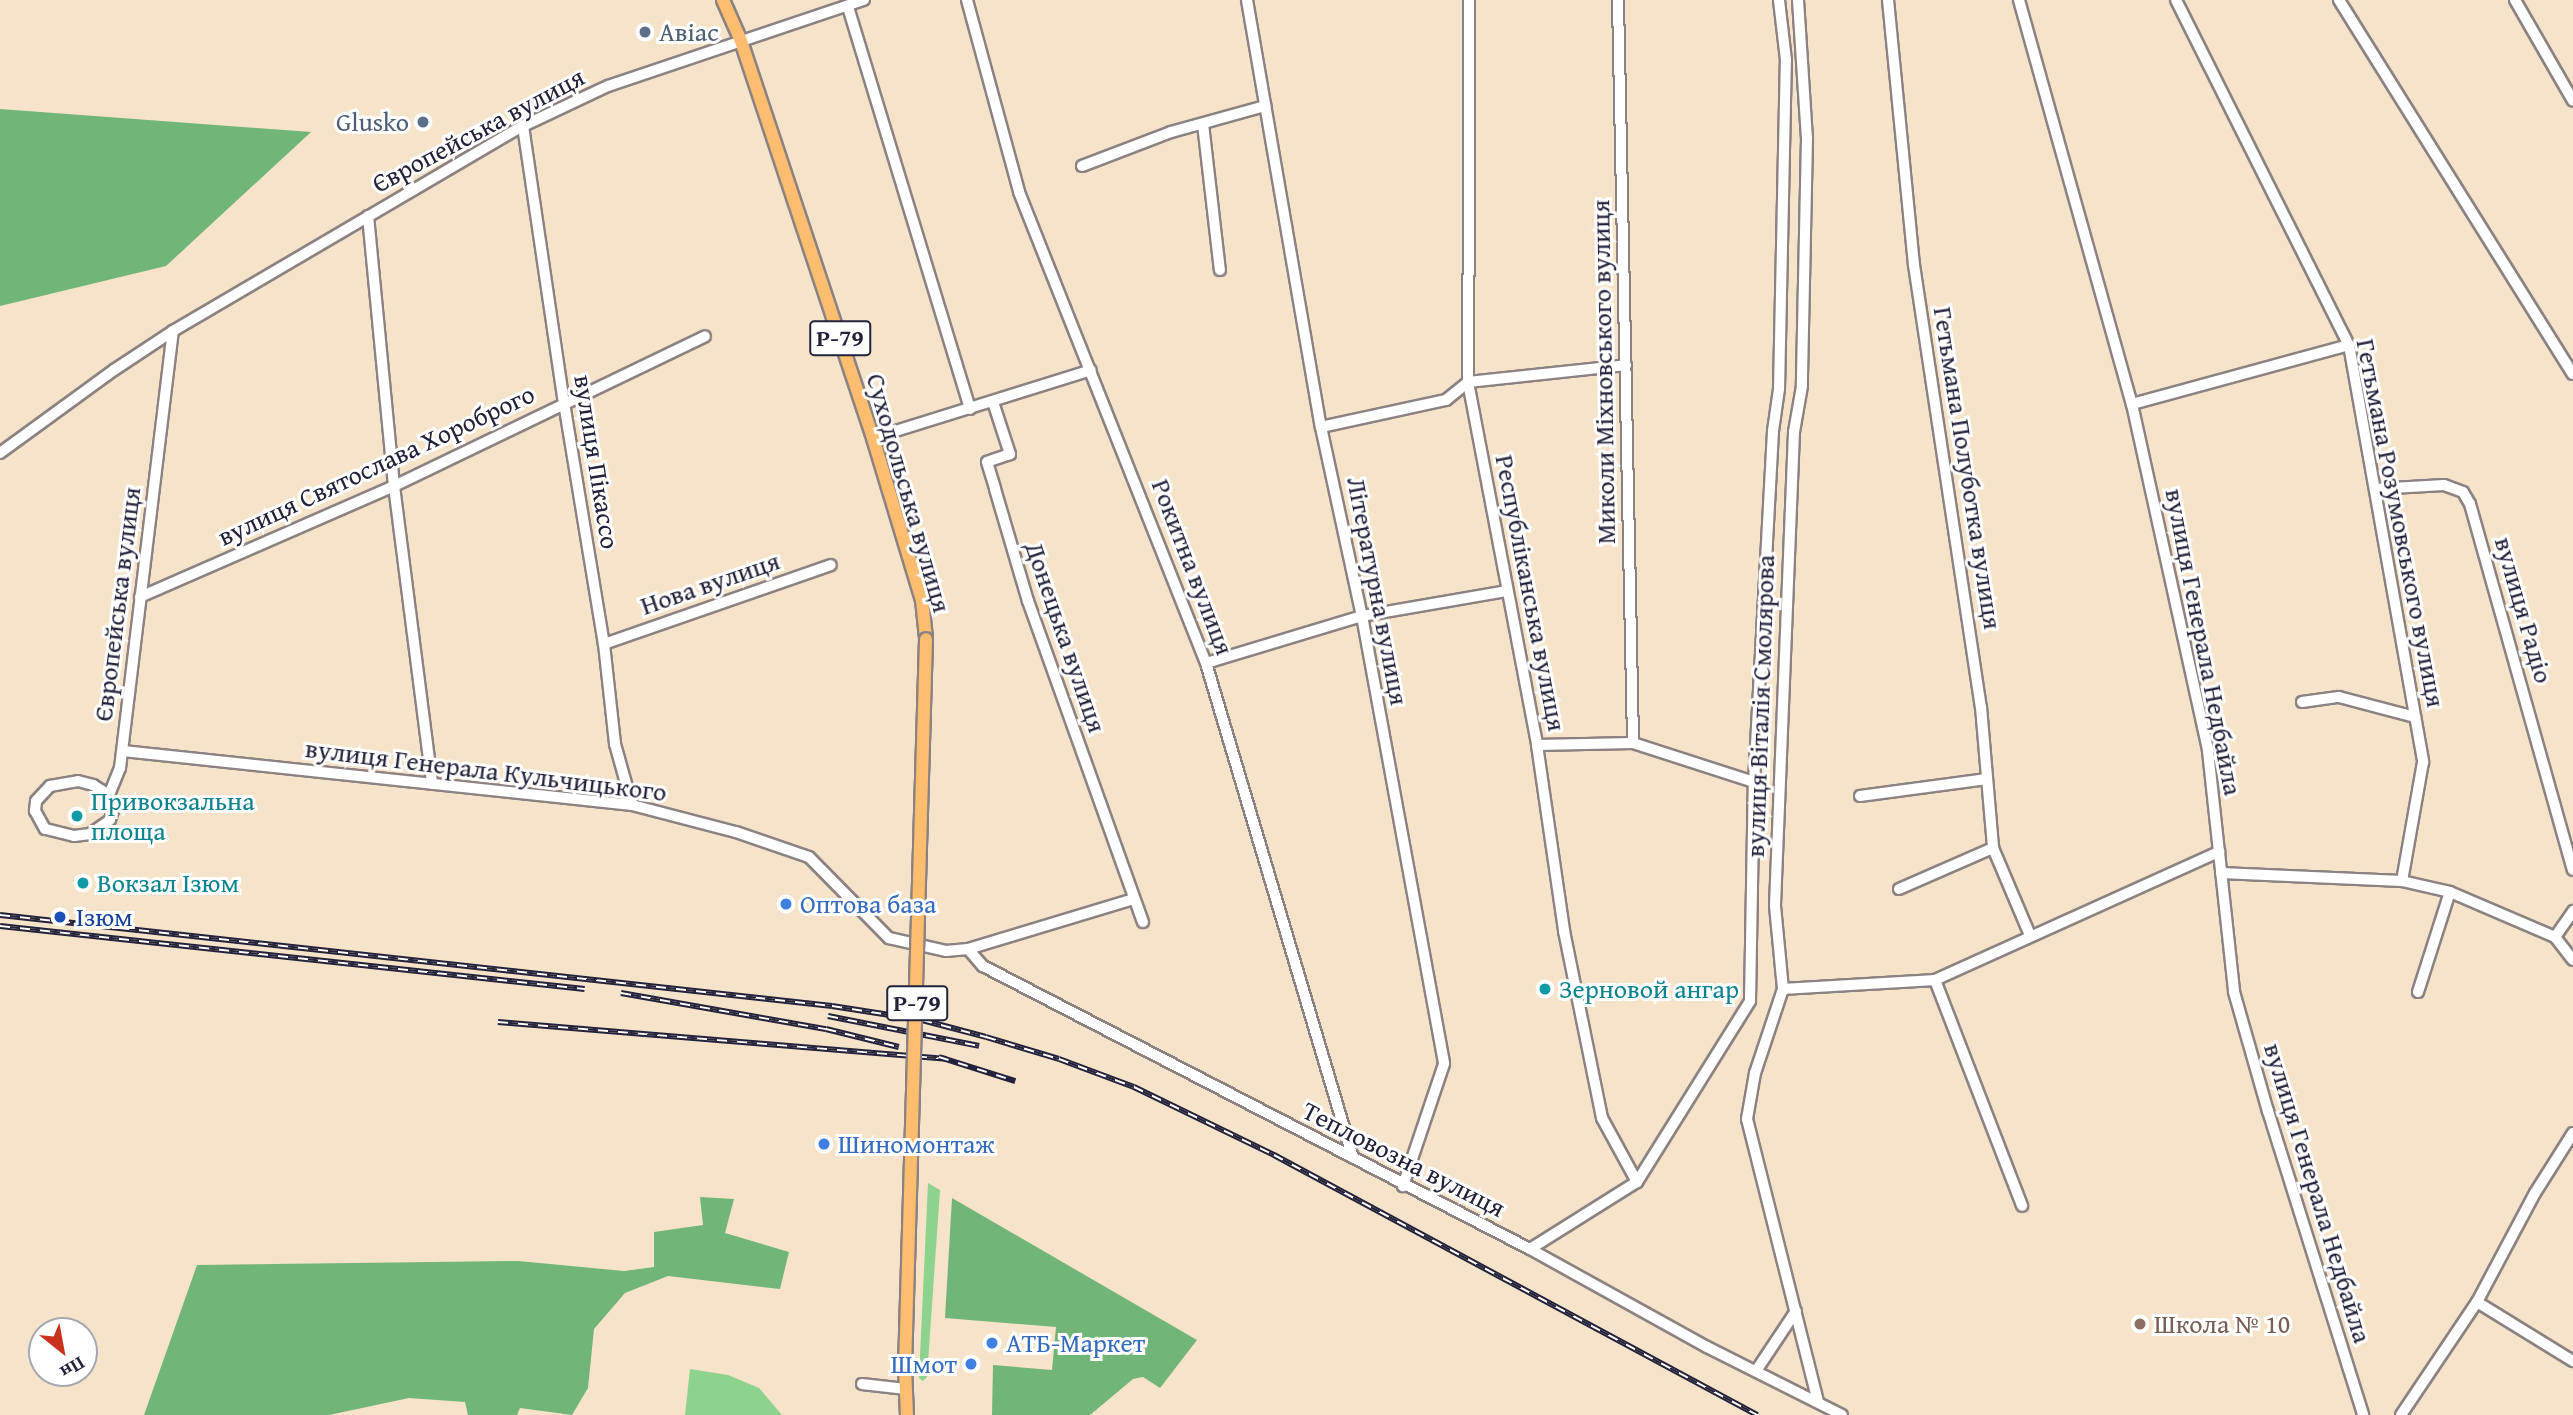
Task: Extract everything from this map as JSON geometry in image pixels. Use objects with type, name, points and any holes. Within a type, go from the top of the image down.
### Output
[{"type":"main road","name":"Р-79","points":[[723,0],[741,41]]},
{"type":"main road","name":"Суходольська вулиця","points":[[741,41],[873,438],[922,600],[926,639],[906,1389]]},
{"type":"main road","name":"Р-79","points":[[906,1389],[907,1415]]},
{"type":"street","name":"Європейська вулиця","points":[[0,453],[114,370],[173,331],[523,126],[583,95],[864,0]]},
{"type":"street","name":"Рокитна вулиця","points":[[967,0],[1019,192],[1206,663],[1353,1158]]},
{"type":"street","name":"Літературна вулиця","points":[[1247,0],[1321,427],[1362,616],[1444,1064],[1404,1186]]},
{"type":"street","name":"Республіканська вулиця","points":[[1469,0],[1468,382],[1537,745],[1564,931],[1602,1118],[1637,1182]]},
{"type":"street","name":"Миколи Міхновського вулиця","points":[[1618,0],[1633,743]]},
{"type":"street","name":"вулиця Віталія Смолярова","points":[[1530,1249],[1637,1182],[1750,1001],[1754,782],[1773,431],[1779,389],[1786,60],[1779,0]]},
{"type":"street","name":"вулиця Віталія Смолярова","points":[[1798,0],[1807,138],[1802,386],[1794,432],[1775,906],[1783,989],[1755,1073],[1747,1119],[1818,1401]]},
{"type":"street","name":"Гетьмана Полуботка вулиця","points":[[1888,0],[1914,265],[1981,707],[1993,848],[2030,935]]},
{"type":"street","name":"вулиця Генерала Недбайла","points":[[2020,0],[2132,404],[2208,751],[2234,992],[2268,1111],[2363,1415]]},
{"type":"street","name":"Гетьмана Розумовського вулиця","points":[[2176,0],[2348,345],[2423,762],[2402,881]]},
{"type":"street","points":[[2339,0],[2573,374]]},
{"type":"street","points":[[2515,0],[2573,101]]},
{"type":"street","points":[[848,7],[970,409]]},
{"type":"street","points":[[1082,166],[1203,124],[1265,106]]},
{"type":"street","points":[[1203,124],[1220,270]]},
{"type":"street","name":"вулиця Пікассо","points":[[523,126],[564,403],[604,644],[615,744],[632,805]]},
{"type":"street","points":[[368,216],[394,486],[432,783]]},
{"type":"street","name":"Європейська вулиця","points":[[109,795],[118,779],[123,751],[173,331]]},
{"type":"street","name":"вулиця Святослава Хороброго","points":[[140,597],[394,486],[705,336]]},
{"type":"street","points":[[2132,404],[2348,345]]},
{"type":"street","points":[[1321,427],[1447,400],[1468,382],[1626,365]]},
{"type":"street","points":[[873,438],[1091,370]]},
{"type":"street","name":"Донецька вулиця","points":[[993,402],[1010,454],[987,462],[1027,601],[1143,922]]},
{"type":"street","name":"вулиця Радіо","points":[[2375,489],[2444,485],[2463,492],[2470,504],[2573,868]]},
{"type":"street","name":"Нова вулиця","points":[[604,644],[831,565]]},
{"type":"street","points":[[1206,663],[1362,616],[1507,591]]},
{"type":"street","points":[[2301,702],[2339,697],[2415,718]]},
{"type":"street","points":[[1537,745],[1633,743],[1754,782]]},
{"type":"street","name":"вулиця Генерала Кульчицького","points":[[123,751],[632,805],[736,831],[808,857],[889,938],[946,951],[968,949]]},
{"type":"street","points":[[1860,796],[1987,779]]},
{"type":"street","points":[[63,782],[93,785],[109,795],[113,810],[110,820],[90,834],[74,836],[45,829],[35,811],[36,801],[44,791],[63,782]]},
{"type":"street","points":[[1899,889],[1993,848]]},
{"type":"street","points":[[1783,989],[1935,980],[2219,852]]},
{"type":"street","points":[[2221,873],[2402,881],[2450,892],[2555,937],[2573,960]]},
{"type":"street","points":[[2418,992],[2450,892]]},
{"type":"street","points":[[968,949],[1134,900]]},
{"type":"street","points":[[2555,937],[2573,911]]},
{"type":"street","name":"Тепловозна вулиця","points":[[968,949],[983,967],[1530,1249],[1707,1347],[1842,1415]]},
{"type":"street","points":[[1935,980],[2022,1206]]},
{"type":"street","points":[[2401,1415],[2477,1302],[2535,1193],[2573,1133]]},
{"type":"street","points":[[2477,1302],[2573,1361]]},
{"type":"street","points":[[1756,1371],[1796,1311]]},
{"type":"street","points":[[862,1384],[906,1389]]},
{"type":"green space","points":[[0,109],[311,132],[166,266],[0,306]]},
{"type":"green space","points":[[928,1183],[940,1190],[927,1377],[923,1381],[919,1378]]},
{"type":"green space","points":[[700,1197],[734,1199],[725,1233],[789,1252],[780,1289],[668,1276],[625,1293],[594,1329],[588,1388],[572,1415],[520,1408],[517,1415],[468,1415],[465,1402],[409,1398],[329,1415],[144,1415],[197,1265],[518,1261],[624,1271],[654,1267],[654,1232],[703,1225]]},
{"type":"green space","points":[[952,1198],[1197,1340],[1160,1388],[1143,1377],[1133,1379],[1090,1415],[992,1415],[993,1365],[1052,1370],[1056,1327],[945,1318]]},
{"type":"green space","points":[[690,1369],[728,1375],[759,1388],[782,1415],[685,1415]]},
{"type":"railway","points":[[0,915],[832,1006],[922,1020],[986,1037],[1059,1059],[1134,1087],[1274,1155],[1757,1415]]},
{"type":"railway","points":[[0,926],[585,989]]},
{"type":"railway","points":[[621,993],[826,1029],[899,1047]]},
{"type":"railway","points":[[828,1016],[979,1046]]},
{"type":"railway","points":[[498,1022],[946,1059]]},
{"type":"railway","points":[[939,1057],[1015,1081]]},
{"type":"place","name":"Авіас","points":[[645,32]]},
{"type":"place","name":"Glusko","points":[[423,122]]},
{"type":"place","name":"Привокзальна площа","points":[[77,816]]},
{"type":"place","name":"Вокзал Ізюм","points":[[83,883]]},
{"type":"place","name":"Оптова база","points":[[786,904]]},
{"type":"place","name":"Ізюм","points":[[60,917]]},
{"type":"place","name":"Зерновой ангар","points":[[1545,989]]},
{"type":"place","name":"Шиномонтаж","points":[[824,1144]]},
{"type":"place","name":"Школа № 10","points":[[2140,1324]]},
{"type":"place","name":"АТБ-Маркет","points":[[992,1343]]},
{"type":"place","name":"Шмот","points":[[971,1364]]}]
